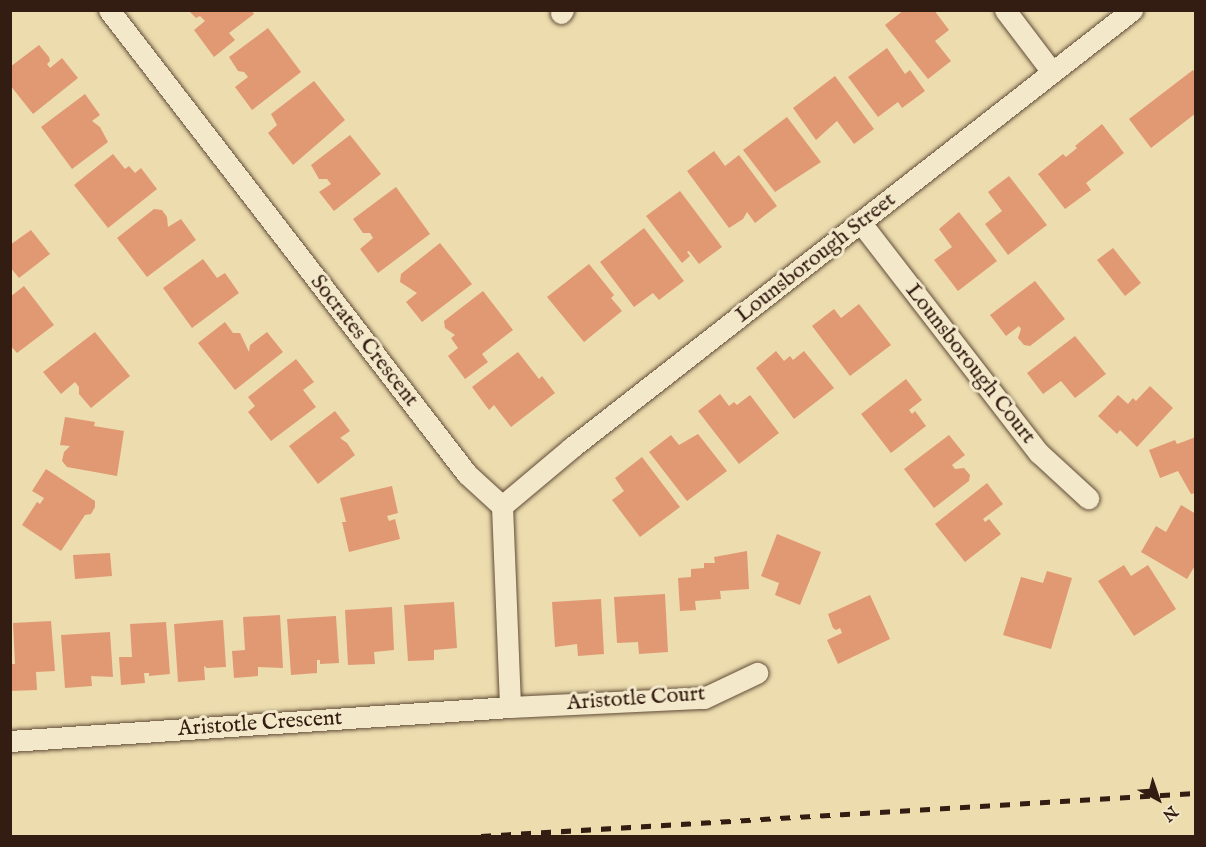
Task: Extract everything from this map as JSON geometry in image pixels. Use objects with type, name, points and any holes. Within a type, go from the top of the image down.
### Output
[{"type":"street","name":"Socrates Crescent","points":[[109,10],[467,474],[502,506]]},
{"type":"street","points":[[1005,10],[1052,72]]},
{"type":"street","name":"Lounsborough Street","points":[[502,506],[571,448],[1132,10]]},
{"type":"street","name":"Lounsborough Court","points":[[861,223],[1039,453],[1088,498]]},
{"type":"street","points":[[502,506],[510,707]]},
{"type":"street","name":"Aristotle Court","points":[[510,707],[704,698],[757,673]]},
{"type":"street","name":"Aristotle Crescent","points":[[10,741],[510,707]]},
{"type":"building","points":[[188,10],[251,10],[254,14],[229,33],[235,40],[214,57],[194,30],[205,21],[200,16],[196,18]]},
{"type":"building","points":[[904,10],[934,10],[949,30],[935,41],[951,61],[928,79],[885,25]]},
{"type":"building","points":[[268,28],[301,72],[252,110],[235,87],[248,77],[244,72],[238,71],[229,57]]},
{"type":"building","points":[[39,45],[49,57],[50,61],[47,64],[50,68],[62,58],[78,78],[33,114],[10,85],[10,67]]},
{"type":"building","points":[[887,48],[905,74],[910,70],[925,91],[902,108],[898,102],[878,117],[848,77]]},
{"type":"building","points":[[1193,70],[1196,73],[1196,113],[1151,148],[1129,119]]},
{"type":"building","points":[[835,76],[874,129],[854,144],[837,121],[816,140],[793,108]]},
{"type":"building","points":[[314,81],[345,120],[293,165],[268,133],[277,125],[271,114]]},
{"type":"building","points":[[85,94],[100,115],[92,121],[100,127],[108,142],[72,169],[41,127]]},
{"type":"building","points":[[787,117],[821,162],[775,192],[743,150]]},
{"type":"building","points":[[1102,124],[1124,153],[1086,183],[1091,190],[1065,209],[1038,174],[1063,154],[1066,157],[1077,148],[1075,146]]},
{"type":"building","points":[[350,135],[381,174],[334,211],[319,192],[331,184],[327,179],[319,179],[311,165]]},
{"type":"building","points":[[714,151],[725,166],[739,155],[777,206],[755,223],[747,212],[743,219],[729,228],[687,171]]},
{"type":"building","points":[[113,154],[125,169],[129,166],[135,173],[141,168],[157,189],[108,228],[74,185]]},
{"type":"building","points":[[1009,176],[1047,225],[1008,255],[985,224],[1002,211],[988,192]]},
{"type":"building","points":[[396,187],[430,234],[378,273],[360,249],[373,238],[370,233],[363,233],[353,219]]},
{"type":"building","points":[[680,191],[722,247],[699,264],[689,251],[687,252],[690,256],[682,263],[646,216]]},
{"type":"building","points":[[154,209],[162,210],[167,217],[168,227],[181,219],[196,240],[147,277],[117,238]]},
{"type":"building","points":[[959,212],[997,261],[958,291],[934,260],[952,247],[939,229]]},
{"type":"building","points":[[644,228],[684,281],[659,300],[653,293],[634,307],[600,262]]},
{"type":"building","points":[[31,230],[50,254],[19,278],[10,267],[10,245]]},
{"type":"building","points":[[440,243],[472,284],[422,322],[406,302],[417,293],[400,282],[401,274]]},
{"type":"building","points":[[1113,248],[1141,283],[1125,296],[1097,260]]},
{"type":"building","points":[[203,259],[217,278],[225,273],[239,293],[192,328],[163,288]]},
{"type":"building","points":[[589,264],[614,295],[611,298],[622,311],[584,342],[547,297]]},
{"type":"building","points":[[1035,281],[1065,319],[1030,346],[1024,345],[1018,338],[1021,329],[1019,326],[1006,336],[990,315]]},
{"type":"building","points":[[24,286],[54,325],[17,353],[10,345],[10,297]]},
{"type":"building","points":[[483,291],[513,330],[482,354],[488,362],[465,379],[448,356],[458,348],[451,338],[455,335],[445,328],[444,321]]},
{"type":"building","points":[[859,304],[891,345],[850,376],[812,326],[834,309],[841,318]]},
{"type":"building","points":[[225,322],[233,333],[240,333],[249,352],[250,345],[267,332],[283,352],[235,390],[198,343]]},
{"type":"building","points":[[95,332],[130,376],[91,408],[79,394],[79,387],[75,382],[61,394],[43,372]]},
{"type":"building","points":[[1075,336],[1106,374],[1075,398],[1061,381],[1043,394],[1027,373]]},
{"type":"building","points":[[776,351],[784,361],[790,356],[793,360],[804,351],[834,388],[794,419],[756,368]]},
{"type":"building","points":[[518,352],[539,379],[542,376],[555,393],[511,427],[494,405],[489,410],[472,387]]},
{"type":"building","points":[[296,359],[314,382],[303,390],[316,407],[271,441],[248,412],[255,406],[248,397]]},
{"type":"building","points":[[906,379],[922,400],[909,410],[912,414],[915,411],[926,426],[891,453],[861,414]]},
{"type":"building","points":[[1150,386],[1173,408],[1137,447],[1120,430],[1117,434],[1098,416],[1118,395],[1128,404],[1133,398],[1136,401]]},
{"type":"building","points":[[720,394],[729,406],[734,402],[737,405],[750,395],[779,433],[739,464],[698,411]]},
{"type":"building","points":[[335,411],[350,431],[340,438],[347,443],[355,455],[318,484],[289,446]]},
{"type":"building","points":[[65,417],[95,422],[94,426],[124,431],[117,476],[67,467],[62,461],[64,452],[70,446],[60,445]]},
{"type":"building","points":[[698,434],[727,471],[687,501],[649,452],[671,435],[679,445]]},
{"type":"building","points":[[949,435],[965,455],[952,465],[955,469],[964,468],[970,475],[969,481],[934,508],[904,469]]},
{"type":"building","points":[[1196,437],[1196,493],[1191,494],[1178,471],[1160,478],[1149,450],[1175,440],[1177,444]]},
{"type":"building","points":[[642,457],[680,507],[640,537],[612,500],[624,491],[615,478]]},
{"type":"building","points":[[46,469],[95,501],[91,514],[85,515],[61,551],[22,525],[37,502],[40,504],[44,498],[32,491]]},
{"type":"building","points":[[987,483],[1003,504],[983,519],[985,522],[989,519],[1001,534],[965,562],[935,524]]},
{"type":"building","points":[[392,486],[398,513],[387,516],[389,521],[395,519],[400,539],[349,552],[342,522],[346,522],[340,498]]},
{"type":"building","points":[[1181,505],[1196,514],[1196,564],[1187,579],[1141,552],[1156,526],[1166,532]]},
{"type":"building","points":[[777,534],[821,552],[800,605],[775,595],[779,583],[761,576]]},
{"type":"building","points":[[747,551],[749,589],[720,591],[721,599],[695,601],[696,610],[680,611],[678,578],[691,577],[691,569],[704,568],[704,563],[715,563],[714,557]]},
{"type":"building","points":[[110,553],[112,576],[75,579],[73,555]]},
{"type":"building","points":[[1124,565],[1131,576],[1148,565],[1176,609],[1134,636],[1098,581]]},
{"type":"building","points":[[1047,571],[1072,578],[1051,649],[1003,635],[1021,577],[1043,583]]},
{"type":"building","points":[[665,594],[668,652],[639,654],[638,642],[617,643],[614,597]]},
{"type":"building","points":[[870,595],[890,639],[838,664],[827,640],[842,633],[840,628],[836,630],[833,628],[828,614]]},
{"type":"building","points":[[601,599],[604,654],[578,656],[577,644],[555,647],[552,602]]},
{"type":"building","points":[[454,602],[457,648],[434,650],[434,660],[408,661],[404,605]]},
{"type":"building","points":[[392,607],[394,650],[374,652],[375,664],[348,665],[345,610]]},
{"type":"building","points":[[280,615],[283,668],[258,667],[258,676],[234,678],[232,651],[245,650],[243,617]]},
{"type":"building","points":[[336,616],[339,663],[320,664],[320,660],[317,660],[317,673],[291,675],[287,619]]},
{"type":"building","points":[[223,620],[226,667],[207,668],[204,666],[205,680],[178,682],[174,624]]},
{"type":"building","points":[[51,621],[55,671],[36,672],[37,690],[10,691],[10,664],[15,664],[13,623]]},
{"type":"building","points":[[166,622],[170,674],[149,676],[149,673],[144,673],[145,683],[121,685],[119,657],[132,657],[130,624]]},
{"type":"building","points":[[110,632],[113,677],[91,676],[92,686],[65,688],[61,635]]},
{"type":"railway","points":[[481,836],[1196,793]]}]
